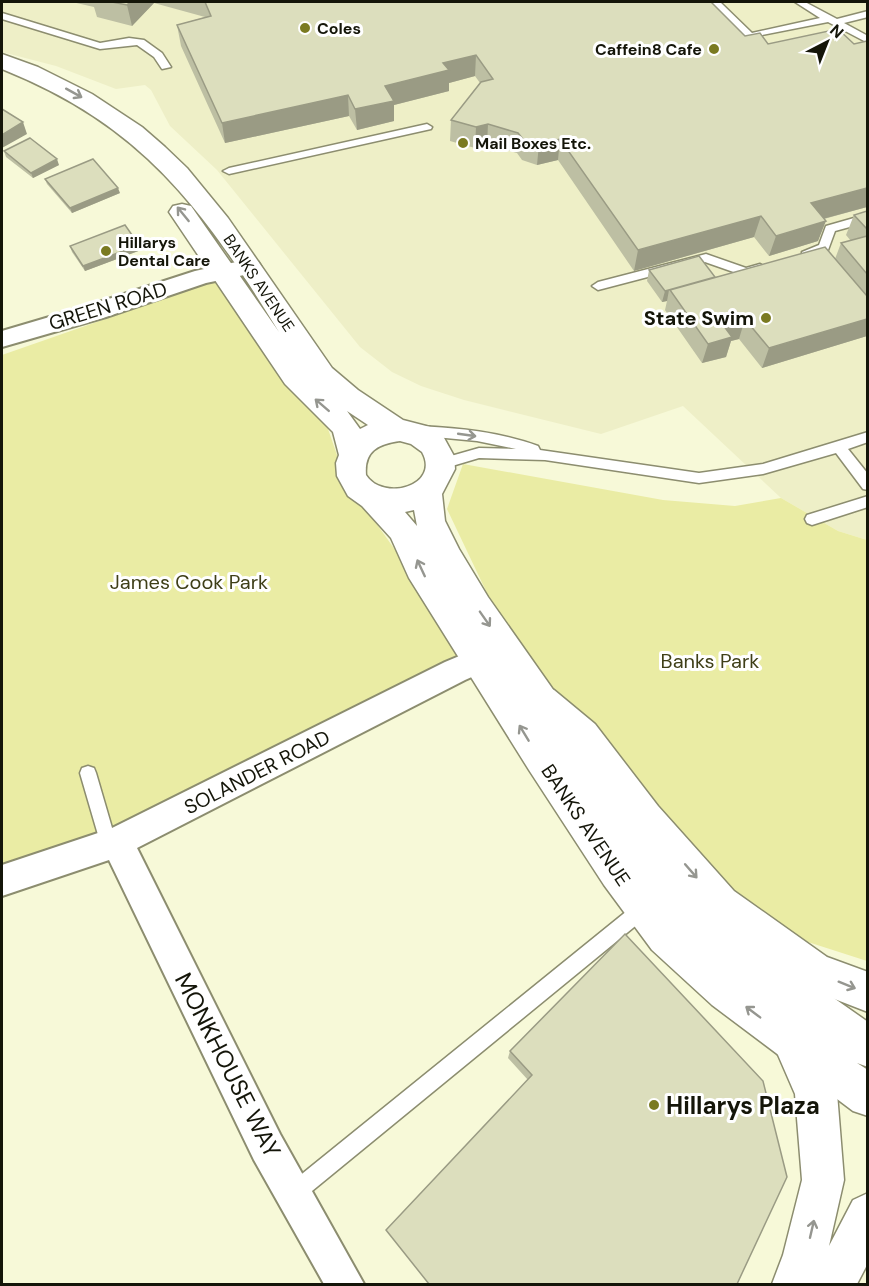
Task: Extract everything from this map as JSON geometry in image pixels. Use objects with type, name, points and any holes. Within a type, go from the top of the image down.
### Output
[{"type":"main road","name":"BANKS AVENUE","points":[[2,61],[39,75],[76,93],[148,145],[196,194],[250,267],[321,374],[339,390],[402,430]]},
{"type":"main road","name":"BANKS AVENUE","points":[[2,75],[83,118],[129,153],[195,229],[294,377],[343,424],[349,436],[352,453]]},
{"type":"main road","points":[[402,430],[422,435],[432,443],[440,456],[434,477],[414,498],[400,501],[385,500],[360,489],[350,475],[349,464],[352,453],[368,436],[402,430]]},
{"type":"main road","name":"BANKS AVENUE","points":[[434,477],[430,521],[446,556],[541,759],[616,872],[666,936],[726,991],[867,1096]]},
{"type":"main road","name":"BANKS AVENUE","points":[[372,496],[404,531],[420,569],[493,655],[542,702],[669,886],[705,924],[777,982],[867,1047]]},
{"type":"main road","points":[[542,702],[583,735],[645,818],[721,904],[815,972],[867,992]]},
{"type":"main road","points":[[792,1041],[816,1093],[823,1180],[806,1255],[794,1284]]},
{"type":"main road","points":[[834,1284],[867,1215]]},
{"type":"street","name":"GREEN ROAD","points":[[2,339],[98,311],[203,276],[250,267]]},
{"type":"street","name":"SOLANDER ROAD","points":[[2,880],[113,844],[493,655]]},
{"type":"street","name":"MONKHOUSE WAY","points":[[113,844],[267,1146],[345,1284]]},
{"type":"lane","points":[[716,2],[744,33],[750,36],[867,14]]},
{"type":"lane","points":[[799,2],[867,40]]},
{"type":"lane","points":[[2,16],[100,46],[129,41],[140,42],[158,55],[166,67]]},
{"type":"lane","points":[[229,171],[427,127]]},
{"type":"lane","points":[[795,258],[814,253],[824,247],[830,229],[867,218]]},
{"type":"lane","points":[[598,286],[706,258],[745,272],[775,264]]},
{"type":"lane","points":[[402,430],[468,434],[518,444],[544,455]]},
{"type":"lane","points":[[434,477],[479,453],[544,455],[709,478],[767,469],[867,437]]},
{"type":"lane","points":[[838,447],[867,485]]},
{"type":"lane","points":[[812,519],[867,501]]},
{"type":"lane","points":[[88,773],[113,844]]},
{"type":"lane","points":[[294,1193],[644,908]]},
{"type":"shaded area","points":[[2,2],[867,2],[867,540],[838,531],[781,498],[683,406],[601,434],[464,400],[421,386],[392,372],[360,347],[217,170],[170,126],[151,90],[145,85],[116,89],[56,66],[2,52]]},
{"type":"green space","name":"James Cook Park","points":[[214,281],[328,429],[346,481],[470,655],[104,833],[2,866],[2,355]]},
{"type":"green space","name":"Banks Park","points":[[463,464],[663,500],[735,506],[781,498],[838,531],[867,540],[867,961],[684,902],[514,650],[447,509]]},
{"type":"building","points":[[112,2],[130,2],[127,5]]},
{"type":"building","points":[[205,2],[711,2],[745,36],[760,33],[768,44],[838,29],[854,44],[867,41],[867,188],[811,203],[826,221],[776,236],[761,216],[638,250],[560,139],[539,144],[523,139],[518,133],[488,124],[476,127],[451,120],[481,82],[493,79],[476,55],[443,63],[449,70],[385,86],[394,101],[355,109],[348,95],[222,123],[177,25],[211,16]]},
{"type":"building","points":[[2,109],[23,122],[2,135]]},
{"type":"building","points":[[30,138],[57,159],[31,173],[4,151]]},
{"type":"building","points":[[93,159],[118,188],[70,208],[45,179]]},
{"type":"building","points":[[867,211],[867,229],[854,215]]},
{"type":"building","name":"Hillarys Dental Care","points":[[125,225],[139,245],[83,266],[70,246]]},
{"type":"building","points":[[867,236],[867,274],[841,243]]},
{"type":"building","name":"State Swim","points":[[825,247],[867,296],[867,319],[769,348],[745,319],[723,325],[732,337],[708,344],[670,290]]},
{"type":"building","points":[[699,256],[715,277],[665,291],[649,270]]},
{"type":"building","name":"Hillarys Plaza","points":[[625,934],[763,1081],[787,1177],[737,1284],[429,1284],[386,1230],[532,1075],[510,1051]]},
{"type":"place","name":"Coles","points":[[305,28]]},
{"type":"place","name":"Caffein8 Cafe","points":[[714,49]]},
{"type":"place","name":"Mail Boxes Etc.","points":[[463,143]]},
{"type":"place","name":"Hillarys Dental Care","points":[[106,251]]},
{"type":"place","name":"State Swim","points":[[766,318]]},
{"type":"place","name":"Hillarys Plaza","points":[[654,1105]]}]
